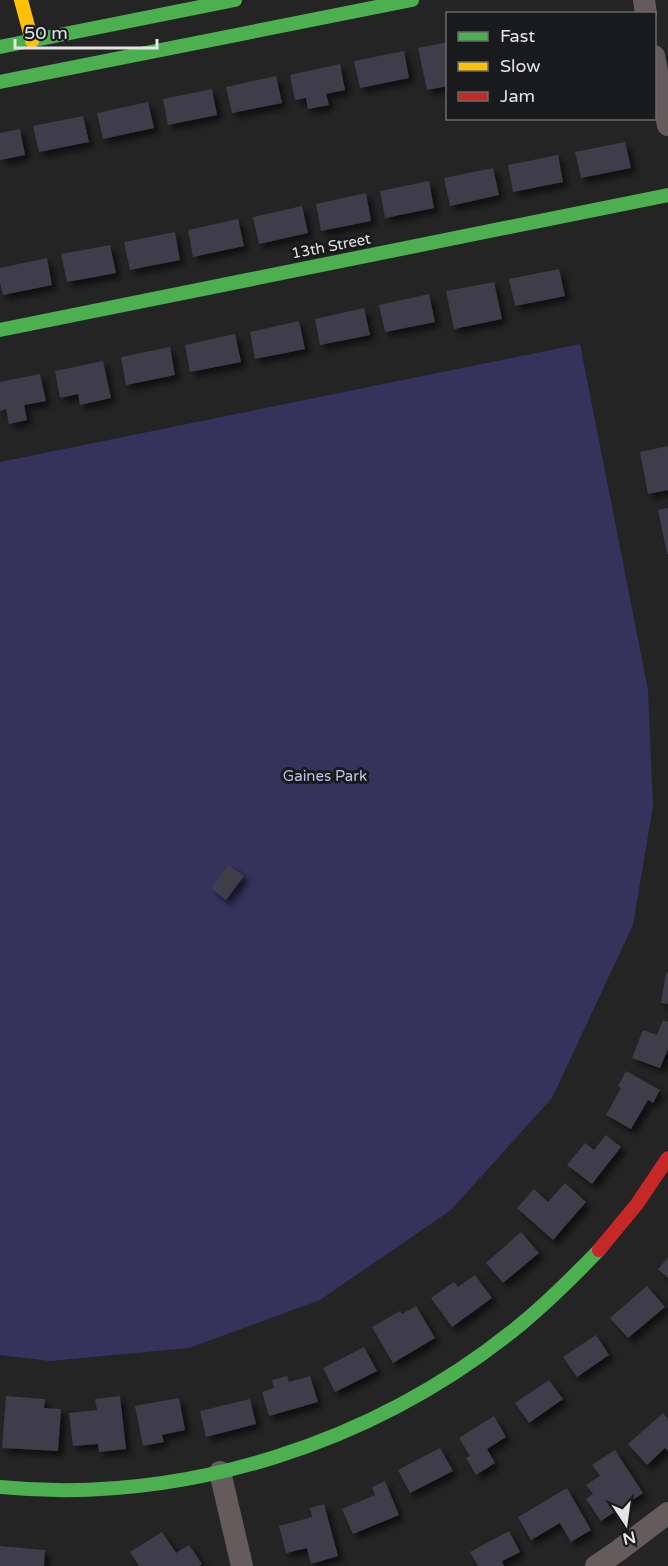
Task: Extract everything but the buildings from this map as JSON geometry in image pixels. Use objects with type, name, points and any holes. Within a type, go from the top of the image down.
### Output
[{"type":"street","points":[[21,0],[32,41]]},
{"type":"street","points":[[0,48],[235,0]]},
{"type":"street","points":[[0,82],[391,2],[412,0]]},
{"type":"street","points":[[656,66],[668,125]]},
{"type":"street","name":"13th Street","points":[[0,330],[668,195]]},
{"type":"street","points":[[0,1487],[62,1490],[118,1488],[189,1479],[271,1459],[335,1436],[377,1417],[427,1390],[474,1360],[543,1305],[591,1258],[628,1214],[668,1158]]},
{"type":"street","points":[[220,1472],[242,1566]]},
{"type":"street","points":[[596,1566],[668,1513]]},
{"type":"green space","name":"Gaines Park","points":[[580,344],[648,690],[653,806],[633,925],[552,1098],[451,1210],[320,1300],[189,1348],[50,1361],[0,1355],[0,462]]},
{"type":"traffic: fast","points":[[0,47],[235,0]]},
{"type":"traffic: fast","points":[[0,82],[412,0]]},
{"type":"traffic: fast","points":[[0,330],[668,195]]},
{"type":"traffic: fast","points":[[0,1487],[70,1490],[139,1486],[208,1475],[275,1457],[341,1433],[404,1403],[464,1367],[520,1325],[599,1250]]},
{"type":"traffic: slow","points":[[21,0],[32,41]]},
{"type":"traffic: jam","points":[[599,1250],[637,1204],[668,1158]]}]
